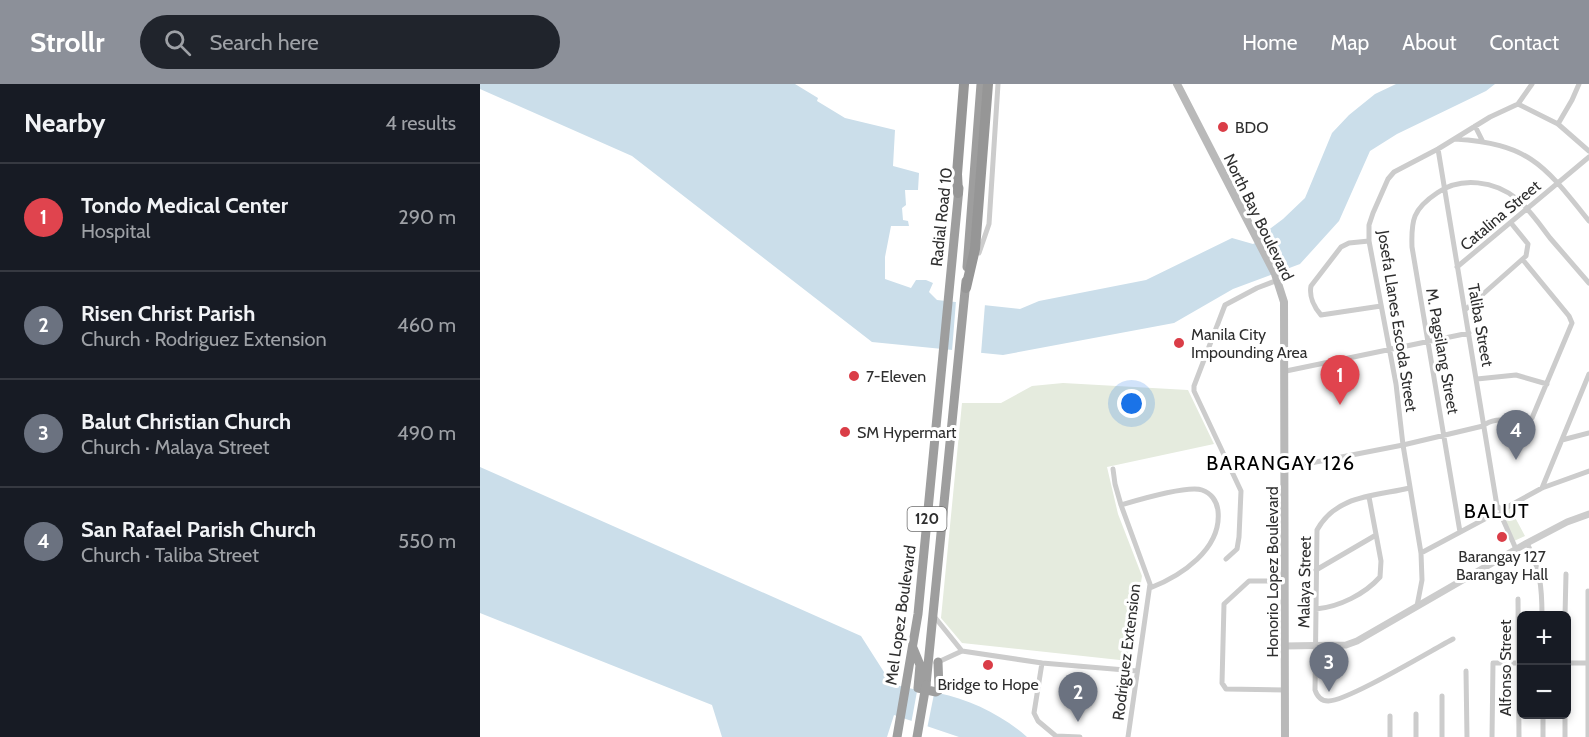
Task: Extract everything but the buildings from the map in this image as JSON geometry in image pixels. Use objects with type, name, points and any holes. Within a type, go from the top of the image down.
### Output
[{"type":"highway","points":[[958,194],[957,174],[966,84]]},
{"type":"highway","name":"Radial Road 10","points":[[943,353],[966,84]]},
{"type":"highway","name":"Radial Road 10","points":[[959,353],[981,84]]},
{"type":"highway","points":[[966,288],[975,249],[988,84]]},
{"type":"highway","name":"Mel Lopez Boulevard","points":[[898,734],[913,648],[924,560],[943,353]]},
{"type":"highway","name":"Mel Lopez Boulevard","points":[[917,737],[926,685],[959,353]]},
{"type":"highway","points":[[913,648],[919,659],[918,688],[938,692],[940,681],[938,662]]},
{"type":"main road","name":"North Bay Boulevard","points":[[1177,84],[1276,277],[1284,302],[1286,371]]},
{"type":"main road","name":"Honorio Lopez Boulevard","points":[[1285,737],[1286,371]]},
{"type":"street","points":[[966,288],[988,227],[998,84]]},
{"type":"street","name":"Josefa Llanes Escoda Street","points":[[1417,608],[1421,592],[1421,553],[1403,445],[1396,384],[1369,241],[1369,225],[1388,179],[1394,172],[1518,104],[1532,84]]},
{"type":"street","points":[[1558,124],[1579,84]]},
{"type":"street","points":[[1518,104],[1558,124],[1589,151]]},
{"type":"street","points":[[1475,126],[1484,142]]},
{"type":"street","points":[[1455,139],[1500,144],[1529,156],[1559,183],[1589,220]]},
{"type":"street","name":"Taliba Street","points":[[1438,149],[1499,511],[1516,549]]},
{"type":"street","name":"Catalina Street","points":[[1457,267],[1589,157]]},
{"type":"street","points":[[1444,187],[1467,182],[1493,186],[1518,200],[1589,283]]},
{"type":"street","name":"M. Pagsilang Street","points":[[1444,187],[1416,211],[1411,227],[1412,247],[1460,532]]},
{"type":"street","points":[[1465,310],[1523,260],[1528,251],[1528,244],[1511,223]]},
{"type":"street","points":[[1369,241],[1349,243],[1341,248],[1311,286],[1310,291],[1316,310],[1321,315],[1381,306]]},
{"type":"street","points":[[1285,468],[1444,436],[1483,426],[1493,420],[1532,418],[1571,327],[1571,319],[1523,260]]},
{"type":"street","points":[[1226,559],[1237,549],[1241,491],[1194,391],[1194,386],[1225,305],[1276,277]]},
{"type":"street","points":[[1286,371],[1469,333]]},
{"type":"street","points":[[1542,488],[1589,374]]},
{"type":"street","points":[[1476,379],[1516,375],[1547,384]]},
{"type":"street","points":[[1580,396],[1589,394]]},
{"type":"street","points":[[1562,441],[1589,433]]},
{"type":"street","name":"Rodriguez Extension","points":[[1113,469],[1121,505],[1148,575],[1150,588],[1128,737]]},
{"type":"street","points":[[1421,553],[1542,488],[1589,471]]},
{"type":"street","name":"Malaya Street","points":[[1410,488],[1369,496],[1340,505],[1326,516],[1317,530],[1315,690],[1322,699],[1335,700],[1363,688],[1453,639]]},
{"type":"street","points":[[1121,505],[1191,489],[1203,490],[1216,501],[1218,511],[1216,532],[1210,545],[1180,573],[1150,588]]},
{"type":"street","points":[[1316,609],[1336,606],[1380,577],[1381,561],[1369,496]]},
{"type":"street","points":[[1285,646],[1346,645],[1357,641],[1516,549],[1567,522],[1589,514]]},
{"type":"street","points":[[1316,570],[1376,535]]},
{"type":"street","points":[[1527,543],[1541,577],[1542,611]]},
{"type":"street","points":[[1565,611],[1566,574]]},
{"type":"street","points":[[1285,581],[1249,581],[1224,604],[1222,683],[1227,689],[1285,690]]},
{"type":"street","points":[[1588,591],[1588,737]]},
{"type":"street","name":"Alfonso Street","points":[[1518,599],[1518,611]]},
{"type":"street","points":[[932,614],[962,651]]},
{"type":"street","points":[[927,669],[962,651],[1042,663],[1137,671]]},
{"type":"street","points":[[1042,663],[1034,713],[1038,721],[1057,736],[1080,737]]},
{"type":"street","points":[[1492,737],[1493,663],[1517,663]]},
{"type":"street","points":[[1571,663],[1588,663]]},
{"type":"street","name":"Alfonso Street","points":[[1519,737],[1520,665]]},
{"type":"street","points":[[1466,671],[1467,737]]},
{"type":"street","points":[[1442,696],[1442,737]]},
{"type":"street","points":[[1416,714],[1416,737]]},
{"type":"street","points":[[1390,716],[1390,737]]},
{"type":"street","points":[[1543,719],[1543,737]]},
{"type":"street","points":[[1565,719],[1565,737]]},
{"type":"shaded area","points":[[1063,383],[1188,390],[1214,444],[1107,467],[1118,514],[1142,576],[1129,661],[962,643],[941,618],[962,403],[1001,403],[1032,386]]},
{"type":"shaded area","points":[[1510,508],[1525,536],[1514,541],[1502,516],[1505,510]]},
{"type":"water","points":[[480,84],[795,84],[845,118],[895,130],[893,166],[919,173],[918,190],[905,190],[906,205],[902,208],[903,220],[908,221],[909,226],[891,226],[885,257],[885,279],[911,288],[916,280],[926,280],[933,283],[929,292],[937,300],[1020,309],[1039,301],[1146,280],[1232,238],[1253,244],[1263,239],[1263,234],[1305,198],[1332,133],[1349,115],[1375,94],[1396,84],[1495,84],[1486,91],[1397,134],[1370,151],[1339,221],[1300,264],[1233,289],[1174,323],[1003,355],[872,342],[632,156],[480,89]]},
{"type":"water","points":[[480,467],[861,636],[891,683],[950,696],[974,704],[997,715],[1027,737],[959,737],[894,715],[887,737],[722,737],[712,705],[480,613]]},
{"type":"pier","points":[[956,301],[985,304],[981,354],[952,351]]},
{"type":"pier","points":[[918,686],[935,689],[927,729],[911,724]]},
{"type":"place","name":"BDO","points":[[1223,127]]},
{"type":"place","name":"Manila City Impounding Area","points":[[1179,343]]},
{"type":"place","name":"7-Eleven","points":[[854,376]]},
{"type":"place","name":"Tondo Medical Center","points":[[1340,405]]},
{"type":"place","name":"SM Hypermart","points":[[845,432]]},
{"type":"place","name":"San Rafael Parish Church","points":[[1516,460]]},
{"type":"place","name":"Barangay 127 Barangay Hall","points":[[1502,537]]},
{"type":"place","name":"Bridge to Hope","points":[[988,665]]},
{"type":"place","name":"Balut Christian Church","points":[[1329,692]]},
{"type":"place","name":"Risen Christ Parish","points":[[1078,722]]},
{"type":"district","name":"BARANGAY 126","points":[[1281,463]]},
{"type":"district","name":"BALUT","points":[[1497,511]]}]
